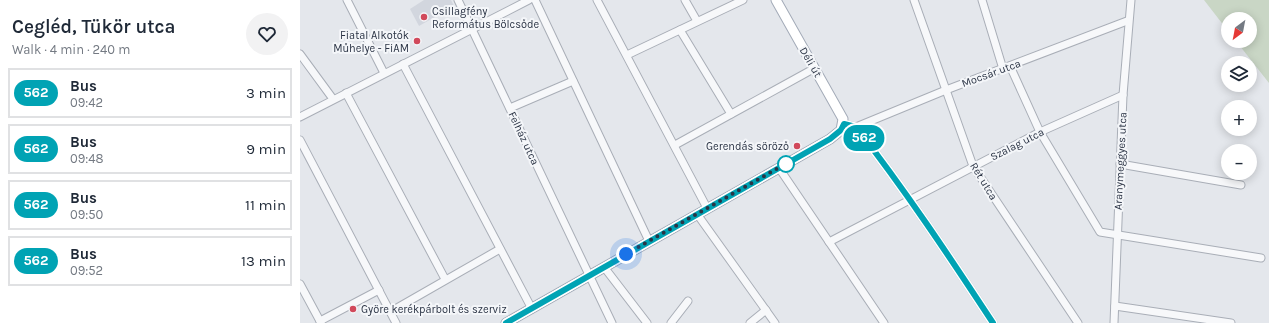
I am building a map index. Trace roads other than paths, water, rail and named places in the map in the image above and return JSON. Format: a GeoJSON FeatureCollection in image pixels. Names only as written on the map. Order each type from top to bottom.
{"type":"FeatureCollection","features":[{"type":"Feature","properties":{"kind":"main road","name":"Déli út"},"geometry":{"type":"LineString","coordinates":[[777,0],[843,119],[844,124]]}},
{"type":"Feature","properties":{"kind":"main road"},"geometry":{"type":"LineString","coordinates":[[506,323],[830,139],[841,130],[844,124]]}},
{"type":"Feature","properties":{"kind":"street"},"geometry":{"type":"LineString","coordinates":[[347,0],[384,73]]}},
{"type":"Feature","properties":{"kind":"street","name":"Felház utca"},"geometry":{"type":"LineString","coordinates":[[458,0],[612,323]]}},
{"type":"Feature","properties":{"kind":"street"},"geometry":{"type":"LineString","coordinates":[[300,116],[529,0]]}},
{"type":"Feature","properties":{"kind":"street"},"geometry":{"type":"LineString","coordinates":[[535,0],[649,241]]}},
{"type":"Feature","properties":{"kind":"street"},"geometry":{"type":"LineString","coordinates":[[597,0],[707,208]]}},
{"type":"Feature","properties":{"kind":"street"},"geometry":{"type":"LineString","coordinates":[[685,0],[697,22]]}},
{"type":"Feature","properties":{"kind":"street"},"geometry":{"type":"LineString","coordinates":[[627,55],[743,0]]}},
{"type":"Feature","properties":{"kind":"street","name":"Rét utca"},"geometry":{"type":"LineString","coordinates":[[914,0],[973,166],[1078,323]]}},
{"type":"Feature","properties":{"kind":"street","name":"Aranymeggyes utca"},"geometry":{"type":"LineString","coordinates":[[1114,323],[1116,235],[1123,95],[1130,0]]}},
{"type":"Feature","properties":{"kind":"street"},"geometry":{"type":"LineString","coordinates":[[985,1],[1003,69]]}},
{"type":"Feature","properties":{"kind":"street","name":"Mocsár utca"},"geometry":{"type":"LineString","coordinates":[[856,127],[946,90],[1128,21]]}},
{"type":"Feature","properties":{"kind":"street"},"geometry":{"type":"LineString","coordinates":[[680,30],[731,114]]}},
{"type":"Feature","properties":{"kind":"street"},"geometry":{"type":"LineString","coordinates":[[300,54],[334,99]]}},
{"type":"Feature","properties":{"kind":"street"},"geometry":{"type":"LineString","coordinates":[[403,64],[532,309]]}},
{"type":"Feature","properties":{"kind":"street"},"geometry":{"type":"LineString","coordinates":[[1010,66],[1040,132],[1100,232],[1260,258]]}},
{"type":"Feature","properties":{"kind":"street"},"geometry":{"type":"LineString","coordinates":[[674,145],[815,68]]}},
{"type":"Feature","properties":{"kind":"street"},"geometry":{"type":"LineString","coordinates":[[510,108],[573,81]]}},
{"type":"Feature","properties":{"kind":"street"},"geometry":{"type":"LineString","coordinates":[[346,93],[445,279]]}},
{"type":"Feature","properties":{"kind":"street","name":"Szalag utca"},"geometry":{"type":"LineString","coordinates":[[829,242],[1040,132],[1123,95]]}},
{"type":"Feature","properties":{"kind":"street"},"geometry":{"type":"LineString","coordinates":[[844,124],[856,127],[911,199],[994,323]]}},
{"type":"Feature","properties":{"kind":"street"},"geometry":{"type":"LineString","coordinates":[[300,140],[396,323]]}},
{"type":"Feature","properties":{"kind":"street"},"geometry":{"type":"LineString","coordinates":[[1120,164],[1241,185]]}},
{"type":"Feature","properties":{"kind":"street"},"geometry":{"type":"LineString","coordinates":[[779,168],[884,323]]}},
{"type":"Feature","properties":{"kind":"street"},"geometry":{"type":"LineString","coordinates":[[697,214],[775,323]]}},
{"type":"Feature","properties":{"kind":"street"},"geometry":{"type":"LineString","coordinates":[[390,312],[500,248]]}},
{"type":"Feature","properties":{"kind":"street"},"geometry":{"type":"LineString","coordinates":[[604,267],[647,323]]}},
{"type":"Feature","properties":{"kind":"street"},"geometry":{"type":"LineString","coordinates":[[300,284],[320,322],[379,290]]}},
{"type":"Feature","properties":{"kind":"street"},"geometry":{"type":"LineString","coordinates":[[671,323],[688,301]]}},
{"type":"Feature","properties":{"kind":"street"},"geometry":{"type":"LineString","coordinates":[[1115,306],[1231,323]]}},
{"type":"Feature","properties":{"kind":"street"},"geometry":{"type":"LineString","coordinates":[[750,323],[766,310]]}},
{"type":"Feature","properties":{"kind":"place","name":"Csillagfény Református Bölcsőde"},"geometry":{"type":"Point","coordinates":[424,17]}},
{"type":"Feature","properties":{"kind":"place","name":"Fiatal Alkotók Műhelye - FiAM"},"geometry":{"type":"Point","coordinates":[417,41]}},
{"type":"Feature","properties":{"kind":"place","name":"Gerendás söröző"},"geometry":{"type":"Point","coordinates":[797,146]}},
{"type":"Feature","properties":{"kind":"place","name":"Györe kerékpárbolt és szerviz"},"geometry":{"type":"Point","coordinates":[353,309]}}]}
